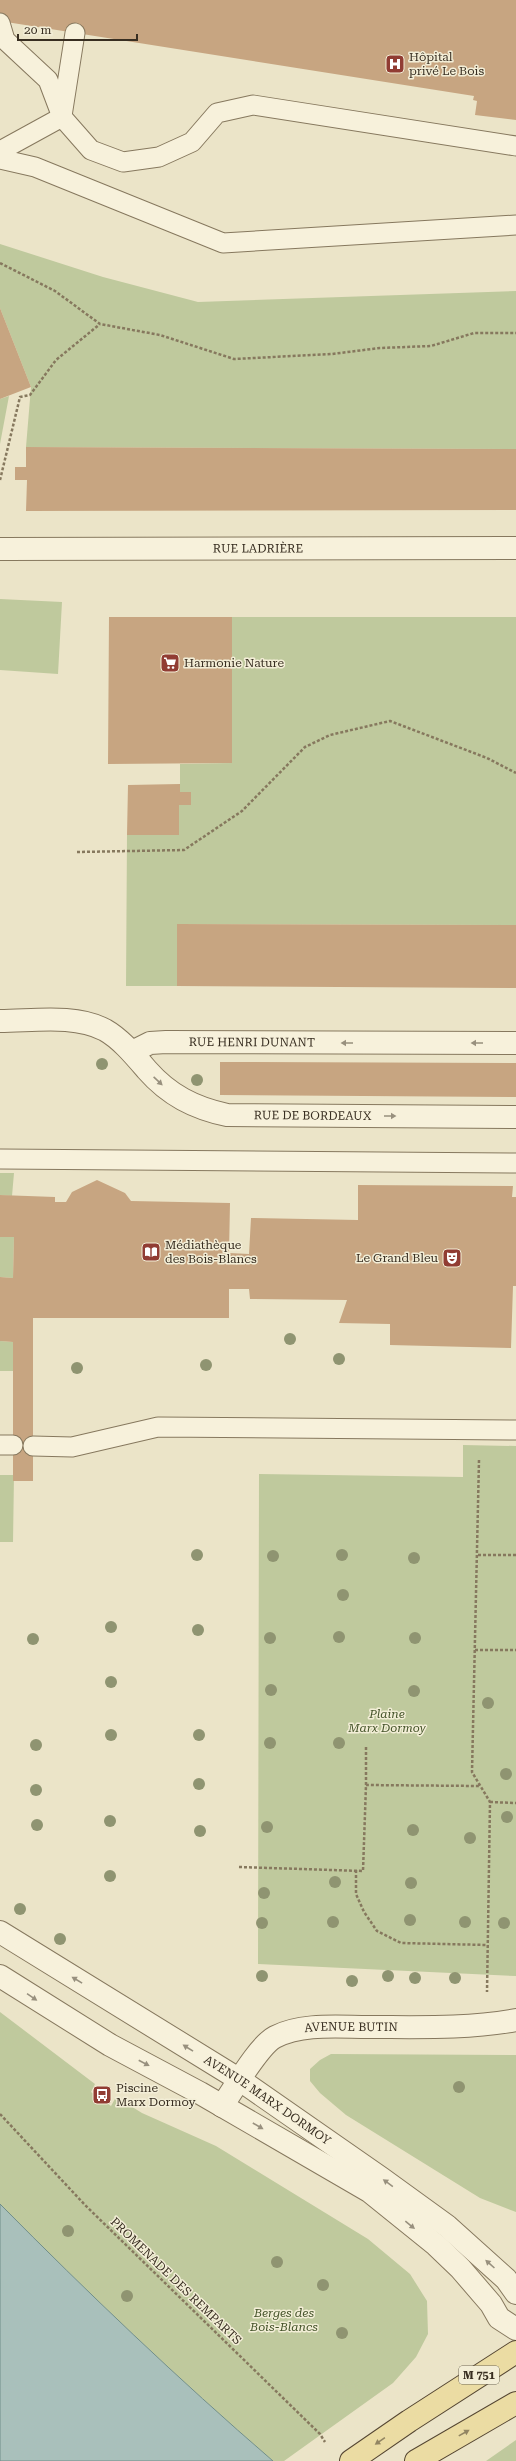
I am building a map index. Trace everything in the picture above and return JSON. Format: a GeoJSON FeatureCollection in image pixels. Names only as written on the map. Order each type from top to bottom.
{"type":"FeatureCollection","features":[{"type":"Feature","properties":{"kind":"main road","name":"M 751"},"geometry":{"type":"LineString","coordinates":[[351,2461],[409,2421],[516,2352]]}},
{"type":"Feature","properties":{"kind":"main road"},"geometry":{"type":"LineString","coordinates":[[423,2457],[516,2403]]}},
{"type":"Feature","properties":{"kind":"street","name":"RUE LADRIÈRE"},"geometry":{"type":"LineString","coordinates":[[0,549],[516,548]]}},
{"type":"Feature","properties":{"kind":"street"},"geometry":{"type":"LineString","coordinates":[[0,1021],[78,1022],[106,1030],[132,1052]]}},
{"type":"Feature","properties":{"kind":"street","name":"RUE HENRI DUNANT"},"geometry":{"type":"LineString","coordinates":[[132,1052],[150,1044],[166,1042],[516,1043]]}},
{"type":"Feature","properties":{"kind":"street","name":"RUE DE BORDEAUX"},"geometry":{"type":"LineString","coordinates":[[132,1052],[171,1093],[188,1104],[227,1115],[516,1117]]}},
{"type":"Feature","properties":{"kind":"street","name":"AVENUE MARX DORMOY"},"geometry":{"type":"LineString","coordinates":[[0,1932],[240,2080],[448,2226],[506,2278],[516,2293]]}},
{"type":"Feature","properties":{"kind":"street","name":"AVENUE MARX DORMOY"},"geometry":{"type":"LineString","coordinates":[[0,1976],[110,2045],[222,2106],[369,2191],[436,2245],[460,2268],[491,2304],[499,2318],[516,2329]]}},
{"type":"Feature","properties":{"kind":"street","name":"AVENUE BUTIN"},"geometry":{"type":"LineString","coordinates":[[222,2106],[260,2051],[275,2037],[300,2030],[330,2026],[487,2024],[516,2020]]}},
{"type":"Feature","properties":{"kind":"lane"},"geometry":{"type":"LineString","coordinates":[[0,23],[5,40],[48,80],[62,118],[91,150],[123,162],[160,157],[192,142],[217,113],[253,104],[516,146]]}},
{"type":"Feature","properties":{"kind":"lane"},"geometry":{"type":"LineString","coordinates":[[62,118],[75,33]]}},
{"type":"Feature","properties":{"kind":"lane"},"geometry":{"type":"LineString","coordinates":[[0,151],[62,118]]}},
{"type":"Feature","properties":{"kind":"lane"},"geometry":{"type":"LineString","coordinates":[[0,158],[35,168],[223,243],[516,225]]}},
{"type":"Feature","properties":{"kind":"lane"},"geometry":{"type":"LineString","coordinates":[[0,1159],[516,1163]]}},
{"type":"Feature","properties":{"kind":"lane"},"geometry":{"type":"LineString","coordinates":[[33,1446],[72,1447],[158,1428],[516,1430]]}},
{"type":"Feature","properties":{"kind":"path"},"geometry":{"type":"LineString","coordinates":[[0,263],[55,291],[100,324],[160,335],[234,359],[332,354],[380,348],[431,346],[474,333],[516,333]]}},
{"type":"Feature","properties":{"kind":"path"},"geometry":{"type":"LineString","coordinates":[[0,480],[20,397],[30,395],[56,360],[100,324]]}},
{"type":"Feature","properties":{"kind":"path"},"geometry":{"type":"LineString","coordinates":[[78,852],[184,850],[242,811],[305,747],[330,735],[390,721],[487,758],[516,773]]}},
{"type":"Feature","properties":{"kind":"path"},"geometry":{"type":"LineString","coordinates":[[479,1430],[478,1555],[472,1772],[490,1802],[487,2024]]}},
{"type":"Feature","properties":{"kind":"path"},"geometry":{"type":"LineString","coordinates":[[478,1555],[516,1556]]}},
{"type":"Feature","properties":{"kind":"path"},"geometry":{"type":"LineString","coordinates":[[475,1650],[516,1650]]}},
{"type":"Feature","properties":{"kind":"path"},"geometry":{"type":"LineString","coordinates":[[239,1867],[364,1871],[366,1747]]}},
{"type":"Feature","properties":{"kind":"path"},"geometry":{"type":"LineString","coordinates":[[366,1784],[480,1786]]}},
{"type":"Feature","properties":{"kind":"path"},"geometry":{"type":"LineString","coordinates":[[490,1802],[516,1803]]}},
{"type":"Feature","properties":{"kind":"path"},"geometry":{"type":"LineString","coordinates":[[356,1870],[356,1894],[364,1912],[378,1931],[401,1943],[487,1945]]}},
{"type":"Feature","properties":{"kind":"path","name":"PROMENADE DES REMPARTS"},"geometry":{"type":"LineString","coordinates":[[0,2114],[85,2205],[320,2434],[327,2445]]}},
{"type":"Feature","properties":{"kind":"green space"},"geometry":{"type":"Polygon","coordinates":[[[0,244],[103,277],[198,302],[516,291],[516,449],[26,447],[31,387],[0,308],[0,244]]]}},
{"type":"Feature","properties":{"kind":"green space"},"geometry":{"type":"Polygon","coordinates":[[[9,396],[0,444],[0,399],[9,396]]]}},
{"type":"Feature","properties":{"kind":"green space"},"geometry":{"type":"Polygon","coordinates":[[[0,599],[62,602],[58,674],[0,670],[0,599]]]}},
{"type":"Feature","properties":{"kind":"green space"},"geometry":{"type":"Polygon","coordinates":[[[232,617],[516,617],[516,925],[177,924],[177,986],[126,986],[127,835],[179,835],[179,805],[191,805],[191,792],[180,792],[180,764],[232,763],[232,617]]]}},
{"type":"Feature","properties":{"kind":"green space"},"geometry":{"type":"Polygon","coordinates":[[[0,1173],[14,1173],[12,1196],[0,1195],[0,1173]]]}},
{"type":"Feature","properties":{"kind":"green space"},"geometry":{"type":"Polygon","coordinates":[[[0,1237],[14,1237],[13,1278],[0,1277],[0,1237]]]}},
{"type":"Feature","properties":{"kind":"green space"},"geometry":{"type":"Polygon","coordinates":[[[0,1341],[13,1342],[13,1371],[0,1371],[0,1341]]]}},
{"type":"Feature","properties":{"kind":"green space","name":"Plaine Marx Dormoy"},"geometry":{"type":"Polygon","coordinates":[[[463,1445],[516,1446],[516,1976],[258,1964],[259,1474],[463,1477],[463,1445]]]}},
{"type":"Feature","properties":{"kind":"green space"},"geometry":{"type":"Polygon","coordinates":[[[0,1475],[14,1475],[13,1542],[0,1542],[0,1475]]]}},
{"type":"Feature","properties":{"kind":"green space","name":"Berges des Bois-Blancs"},"geometry":{"type":"Polygon","coordinates":[[[0,2012],[95,2084],[91,2092],[111,2106],[116,2097],[142,2113],[216,2146],[368,2239],[410,2274],[427,2301],[428,2334],[416,2357],[393,2383],[284,2461],[273,2461],[134,2335],[0,2204],[0,2012]]]}},
{"type":"Feature","properties":{"kind":"green space"},"geometry":{"type":"Polygon","coordinates":[[[331,2054],[516,2055],[516,2212],[480,2198],[346,2115],[320,2093],[310,2081],[310,2069],[320,2060],[331,2054]]]}},
{"type":"Feature","properties":{"kind":"green space"},"geometry":{"type":"Polygon","coordinates":[[[516,2440],[516,2461],[486,2461],[516,2440]]]}},
{"type":"Feature","properties":{"kind":"water"},"geometry":{"type":"Polygon","coordinates":[[[0,2204],[134,2335],[273,2461],[0,2461],[0,2204]]]}},
{"type":"Feature","properties":{"kind":"building","name":"Hôpital privé Le Bois"},"geometry":{"type":"Polygon","coordinates":[[[0,0],[516,0],[516,120],[475,115],[477,101],[473,100],[474,96],[0,21],[0,0]]]}},
{"type":"Feature","properties":{"kind":"building"},"geometry":{"type":"Polygon","coordinates":[[[0,308],[31,387],[0,399],[0,308]]]}},
{"type":"Feature","properties":{"kind":"building"},"geometry":{"type":"Polygon","coordinates":[[[26,447],[516,449],[516,510],[26,511],[27,480],[15,480],[15,467],[26,467],[26,447]]]}},
{"type":"Feature","properties":{"kind":"building","name":"Harmonie Nature"},"geometry":{"type":"Polygon","coordinates":[[[109,617],[232,617],[232,763],[108,764],[109,617]]]}},
{"type":"Feature","properties":{"kind":"building"},"geometry":{"type":"Polygon","coordinates":[[[180,784],[180,792],[191,792],[191,805],[179,805],[179,835],[127,835],[128,785],[180,784]]]}},
{"type":"Feature","properties":{"kind":"building"},"geometry":{"type":"Polygon","coordinates":[[[177,924],[516,925],[516,988],[177,986],[177,924]]]}},
{"type":"Feature","properties":{"kind":"building"},"geometry":{"type":"Polygon","coordinates":[[[220,1062],[516,1063],[516,1097],[220,1095],[220,1062]]]}},
{"type":"Feature","properties":{"kind":"building"},"geometry":{"type":"Polygon","coordinates":[[[97,1180],[125,1193],[131,1201],[230,1203],[229,1253],[249,1254],[251,1218],[358,1220],[358,1185],[513,1186],[512,1197],[516,1197],[516,1286],[513,1286],[511,1348],[390,1345],[390,1324],[339,1323],[347,1300],[250,1299],[249,1289],[229,1289],[229,1318],[33,1318],[33,1481],[13,1481],[13,1342],[0,1341],[0,1277],[13,1278],[14,1237],[0,1237],[0,1195],[55,1197],[55,1202],[66,1202],[72,1192],[97,1180]]]}},
{"type":"Feature","properties":{"kind":"place","name":"Hôpital privé Le Bois"},"geometry":{"type":"Point","coordinates":[395,64]}},
{"type":"Feature","properties":{"kind":"place","name":"Harmonie Nature"},"geometry":{"type":"Point","coordinates":[170,663]}},
{"type":"Feature","properties":{"kind":"place","name":"Médiathèque des Bois-Blancs"},"geometry":{"type":"Point","coordinates":[151,1252]}},
{"type":"Feature","properties":{"kind":"place","name":"Le Grand Bleu"},"geometry":{"type":"Point","coordinates":[452,1258]}},
{"type":"Feature","properties":{"kind":"place","name":"Piscine Marx Dormoy"},"geometry":{"type":"Point","coordinates":[102,2095]}}]}
